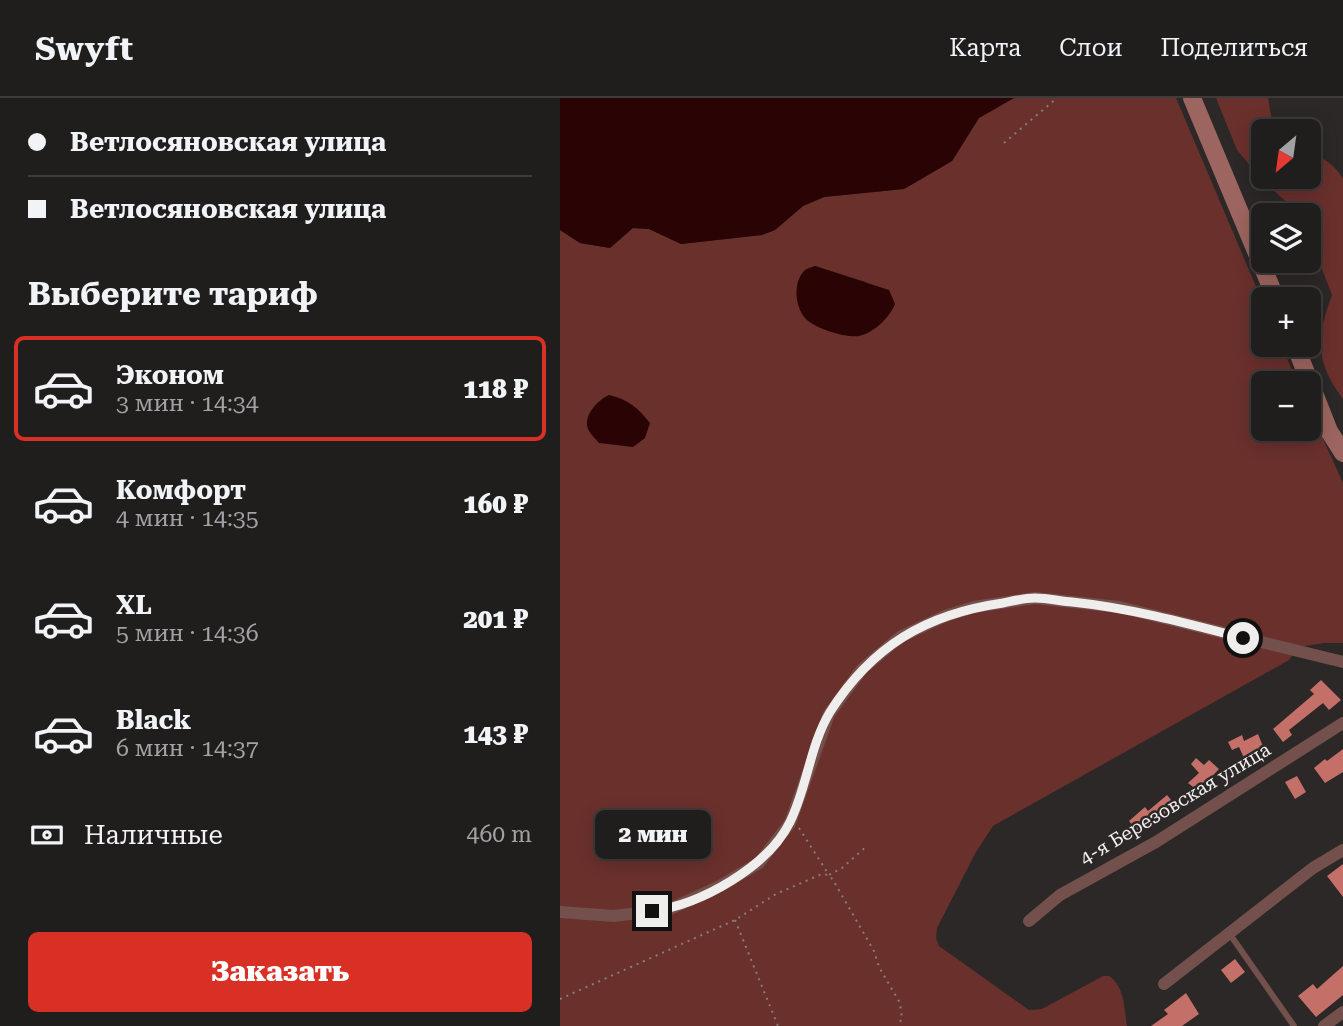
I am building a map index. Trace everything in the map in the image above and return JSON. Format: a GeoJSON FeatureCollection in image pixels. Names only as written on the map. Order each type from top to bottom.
{"type":"FeatureCollection","features":[{"type":"Feature","properties":{"kind":"main road"},"geometry":{"type":"LineString","coordinates":[[1192,98],[1271,287]]}},
{"type":"Feature","properties":{"kind":"main road"},"geometry":{"type":"LineString","coordinates":[[1299,357],[1329,431],[1343,453]]}},
{"type":"Feature","properties":{"kind":"street"},"geometry":{"type":"LineString","coordinates":[[560,912],[614,916],[670,909],[720,886],[759,863],[792,819],[829,714],[862,669],[900,637],[945,616],[974,607],[1035,598],[1119,607],[1343,662]]}},
{"type":"Feature","properties":{"kind":"street","name":"4-я Березовская улица"},"geometry":{"type":"LineString","coordinates":[[1029,921],[1060,895],[1156,842],[1343,723]]}},
{"type":"Feature","properties":{"kind":"street"},"geometry":{"type":"LineString","coordinates":[[1164,984],[1313,868],[1343,850]]}},
{"type":"Feature","properties":{"kind":"street"},"geometry":{"type":"LineString","coordinates":[[1324,1026],[1343,1012]]}},
{"type":"Feature","properties":{"kind":"lane"},"geometry":{"type":"LineString","coordinates":[[1229,933],[1294,1026]]}},
{"type":"Feature","properties":{"kind":"path"},"geometry":{"type":"LineString","coordinates":[[1004,143],[1056,98]]}},
{"type":"Feature","properties":{"kind":"path"},"geometry":{"type":"LineString","coordinates":[[792,819],[811,844],[874,951],[878,967],[900,1003],[902,1018],[898,1026]]}},
{"type":"Feature","properties":{"kind":"path"},"geometry":{"type":"LineString","coordinates":[[560,999],[735,920],[776,894],[812,877],[828,875],[867,846]]}},
{"type":"Feature","properties":{"kind":"path"},"geometry":{"type":"LineString","coordinates":[[735,920],[778,1026]]}},
{"type":"Feature","properties":{"kind":"shaded area"},"geometry":{"type":"Polygon","coordinates":[[[560,98],[1014,98],[979,118],[952,161],[904,189],[824,197],[803,206],[775,230],[762,235],[681,244],[649,229],[633,228],[610,248],[580,243],[560,230],[560,98]]]}},
{"type":"Feature","properties":{"kind":"shaded area"},"geometry":{"type":"Polygon","coordinates":[[[1014,98],[1176,98],[1256,287],[1251,287],[1251,357],[1286,357],[1293,371],[1251,371],[1251,441],[1321,441],[1321,434],[1343,483],[1343,643],[1298,647],[1289,660],[993,826],[976,852],[937,928],[939,946],[1029,1010],[1042,1009],[1103,976],[1109,976],[1121,992],[1127,1026],[560,1026],[560,230],[580,243],[610,248],[632,228],[649,229],[681,244],[762,235],[775,230],[803,206],[824,197],[904,189],[952,161],[979,118],[1014,98]],[[815,266],[800,279],[797,299],[866,282],[815,266]]]}},
{"type":"Feature","properties":{"kind":"shaded area"},"geometry":{"type":"Polygon","coordinates":[[[1216,98],[1268,98],[1272,119],[1251,119],[1251,167],[1237,150],[1216,98]]]}},
{"type":"Feature","properties":{"kind":"shaded area"},"geometry":{"type":"Polygon","coordinates":[[[1321,158],[1337,170],[1343,179],[1343,399],[1327,373],[1321,349],[1323,324],[1332,295],[1321,266],[1321,203],[1288,203],[1272,189],[1321,189],[1321,158]]]}},
{"type":"Feature","properties":{"kind":"shaded area"},"geometry":{"type":"Polygon","coordinates":[[[815,266],[889,290],[895,304],[893,309],[876,328],[859,336],[824,330],[807,320],[798,303],[798,281],[805,270],[815,266]]]}},
{"type":"Feature","properties":{"kind":"shaded area"},"geometry":{"type":"Polygon","coordinates":[[[609,395],[632,405],[650,423],[645,438],[633,447],[599,443],[588,429],[588,418],[592,409],[609,395]]]}},
{"type":"Feature","properties":{"kind":"building"},"geometry":{"type":"Polygon","coordinates":[[[1321,680],[1341,700],[1329,710],[1323,703],[1289,730],[1292,735],[1283,742],[1273,729],[1314,694],[1310,690],[1321,680]]]}},
{"type":"Feature","properties":{"kind":"building"},"geometry":{"type":"Polygon","coordinates":[[[1258,734],[1264,749],[1244,758],[1239,747],[1232,750],[1228,742],[1242,735],[1244,741],[1258,734]]]}},
{"type":"Feature","properties":{"kind":"building"},"geometry":{"type":"Polygon","coordinates":[[[1343,749],[1343,772],[1325,783],[1314,768],[1343,749]]]}},
{"type":"Feature","properties":{"kind":"building"},"geometry":{"type":"Polygon","coordinates":[[[1196,758],[1204,765],[1209,760],[1219,769],[1198,791],[1188,783],[1199,773],[1191,764],[1196,758]]]}},
{"type":"Feature","properties":{"kind":"building"},"geometry":{"type":"Polygon","coordinates":[[[1297,776],[1306,792],[1295,799],[1285,782],[1297,776]]]}},
{"type":"Feature","properties":{"kind":"building"},"geometry":{"type":"Polygon","coordinates":[[[1167,795],[1176,806],[1166,816],[1162,812],[1139,833],[1129,821],[1145,807],[1148,811],[1167,795]]]}},
{"type":"Feature","properties":{"kind":"building"},"geometry":{"type":"Polygon","coordinates":[[[1343,864],[1343,897],[1327,876],[1343,864]]]}},
{"type":"Feature","properties":{"kind":"building"},"geometry":{"type":"Polygon","coordinates":[[[1235,959],[1245,972],[1231,983],[1221,970],[1235,959]]]}},
{"type":"Feature","properties":{"kind":"building"},"geometry":{"type":"Polygon","coordinates":[[[1343,966],[1343,995],[1316,1017],[1298,996],[1313,984],[1317,989],[1343,966]]]}},
{"type":"Feature","properties":{"kind":"building"},"geometry":{"type":"Polygon","coordinates":[[[1186,993],[1199,1014],[1182,1026],[1151,1026],[1168,1014],[1164,1010],[1186,993]]]}},
{"type":"Feature","properties":{"kind":"route"},"geometry":{"type":"LineString","coordinates":[[652,911],[670,909],[720,886],[759,863],[790,823],[829,714],[862,669],[900,637],[945,616],[974,607],[1035,598],[1119,607],[1243,638]]}}]}
